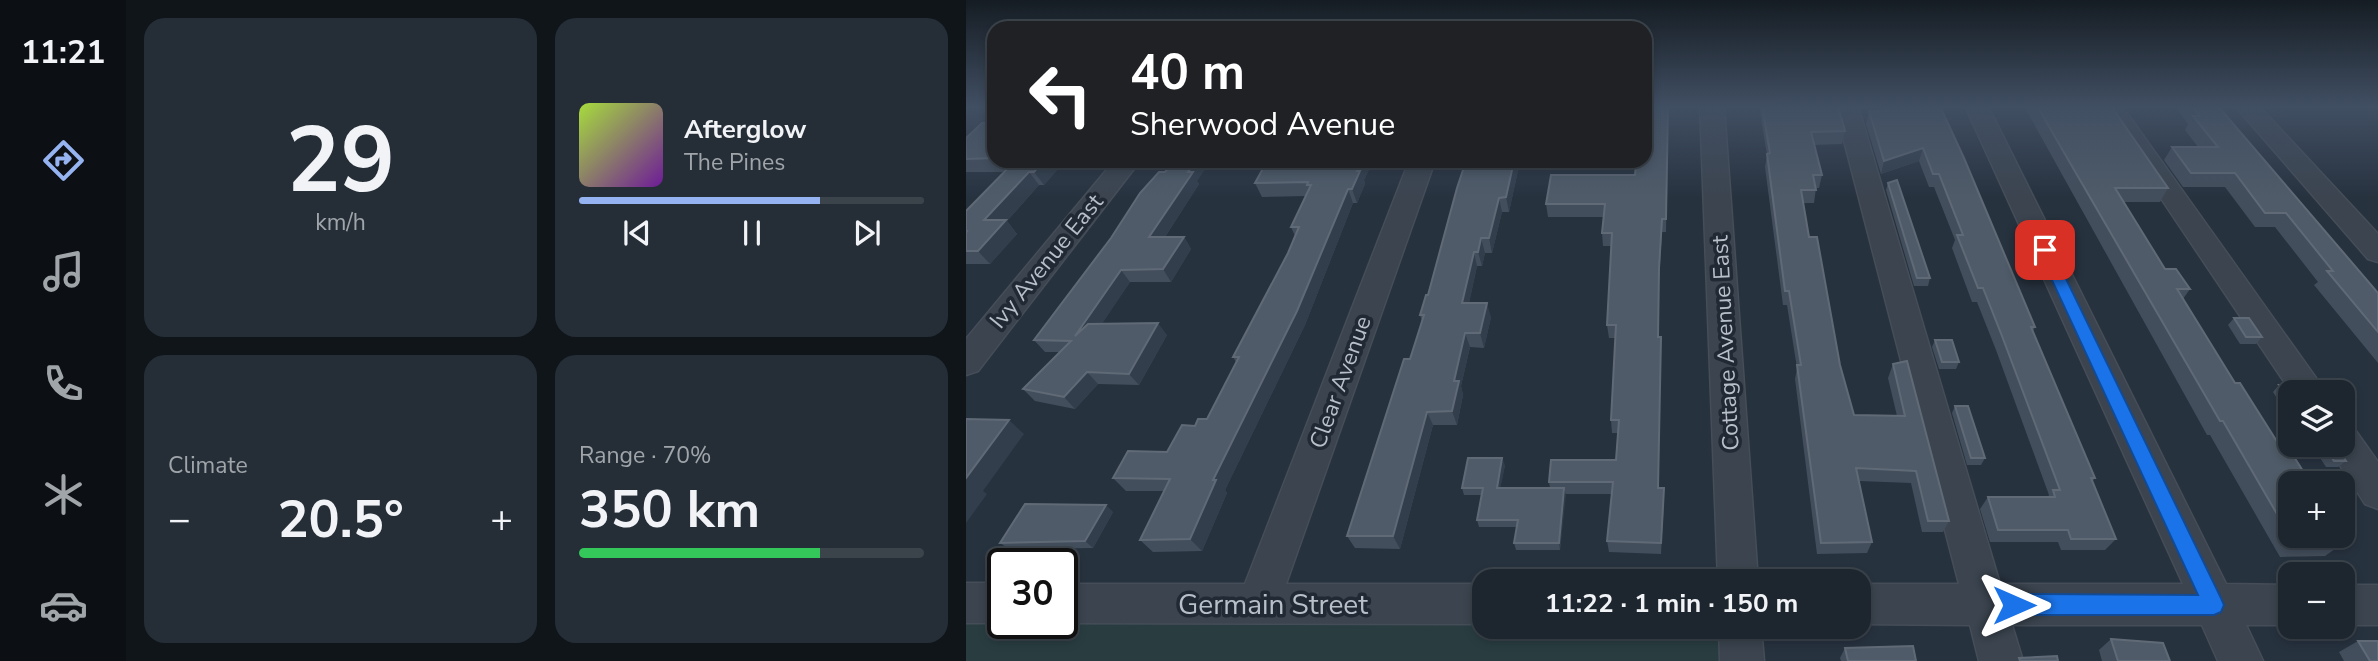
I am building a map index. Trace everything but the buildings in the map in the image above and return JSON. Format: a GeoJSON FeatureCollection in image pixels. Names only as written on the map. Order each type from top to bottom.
{"type":"FeatureCollection","features":[{"type":"Feature","properties":{"kind":"street","name":"Cottage Avenue East"},"geometry":{"type":"LineString","coordinates":[[1714,137],[1737,569]]}},
{"type":"Feature","properties":{"kind":"street"},"geometry":{"type":"LineString","coordinates":[[1855,137],[2001,661]]}},
{"type":"Feature","properties":{"kind":"street"},"geometry":{"type":"LineString","coordinates":[[1991,137],[2241,661]]}},
{"type":"Feature","properties":{"kind":"street"},"geometry":{"type":"LineString","coordinates":[[2131,137],[2301,380]]}},
{"type":"Feature","properties":{"kind":"street"},"geometry":{"type":"LineString","coordinates":[[2274,137],[2378,252]]}},
{"type":"Feature","properties":{"kind":"street","name":"Ivy Avenue East"},"geometry":{"type":"LineString","coordinates":[[966,362],[1121,168]]}},
{"type":"Feature","properties":{"kind":"street","name":"Clear Avenue"},"geometry":{"type":"LineString","coordinates":[[1258,604],[1419,168]]}},
{"type":"Feature","properties":{"kind":"street"},"geometry":{"type":"LineString","coordinates":[[2354,457],[2378,492]]}},
{"type":"Feature","properties":{"kind":"street"},"geometry":{"type":"LineString","coordinates":[[966,603],[987,603]]}},
{"type":"Feature","properties":{"kind":"street","name":"Germain Street"},"geometry":{"type":"LineString","coordinates":[[1078,604],[1472,604]]}},
{"type":"Feature","properties":{"kind":"street"},"geometry":{"type":"LineString","coordinates":[[1871,604],[2278,605]]}},
{"type":"Feature","properties":{"kind":"street"},"geometry":{"type":"LineString","coordinates":[[2355,605],[2378,605]]}},
{"type":"Feature","properties":{"kind":"street"},"geometry":{"type":"LineString","coordinates":[[1741,639],[1742,661]]}},
{"type":"Feature","properties":{"kind":"green space"},"geometry":{"type":"Polygon","coordinates":[[[966,603],[987,614],[987,639],[1078,639],[1078,622],[1472,605],[1472,639],[1741,639],[1742,661],[966,661],[966,603]]]}},
{"type":"Feature","properties":{"kind":"route"},"geometry":{"type":"LineString","coordinates":[[2014,605],[2214,605],[2045,250]]}}]}
